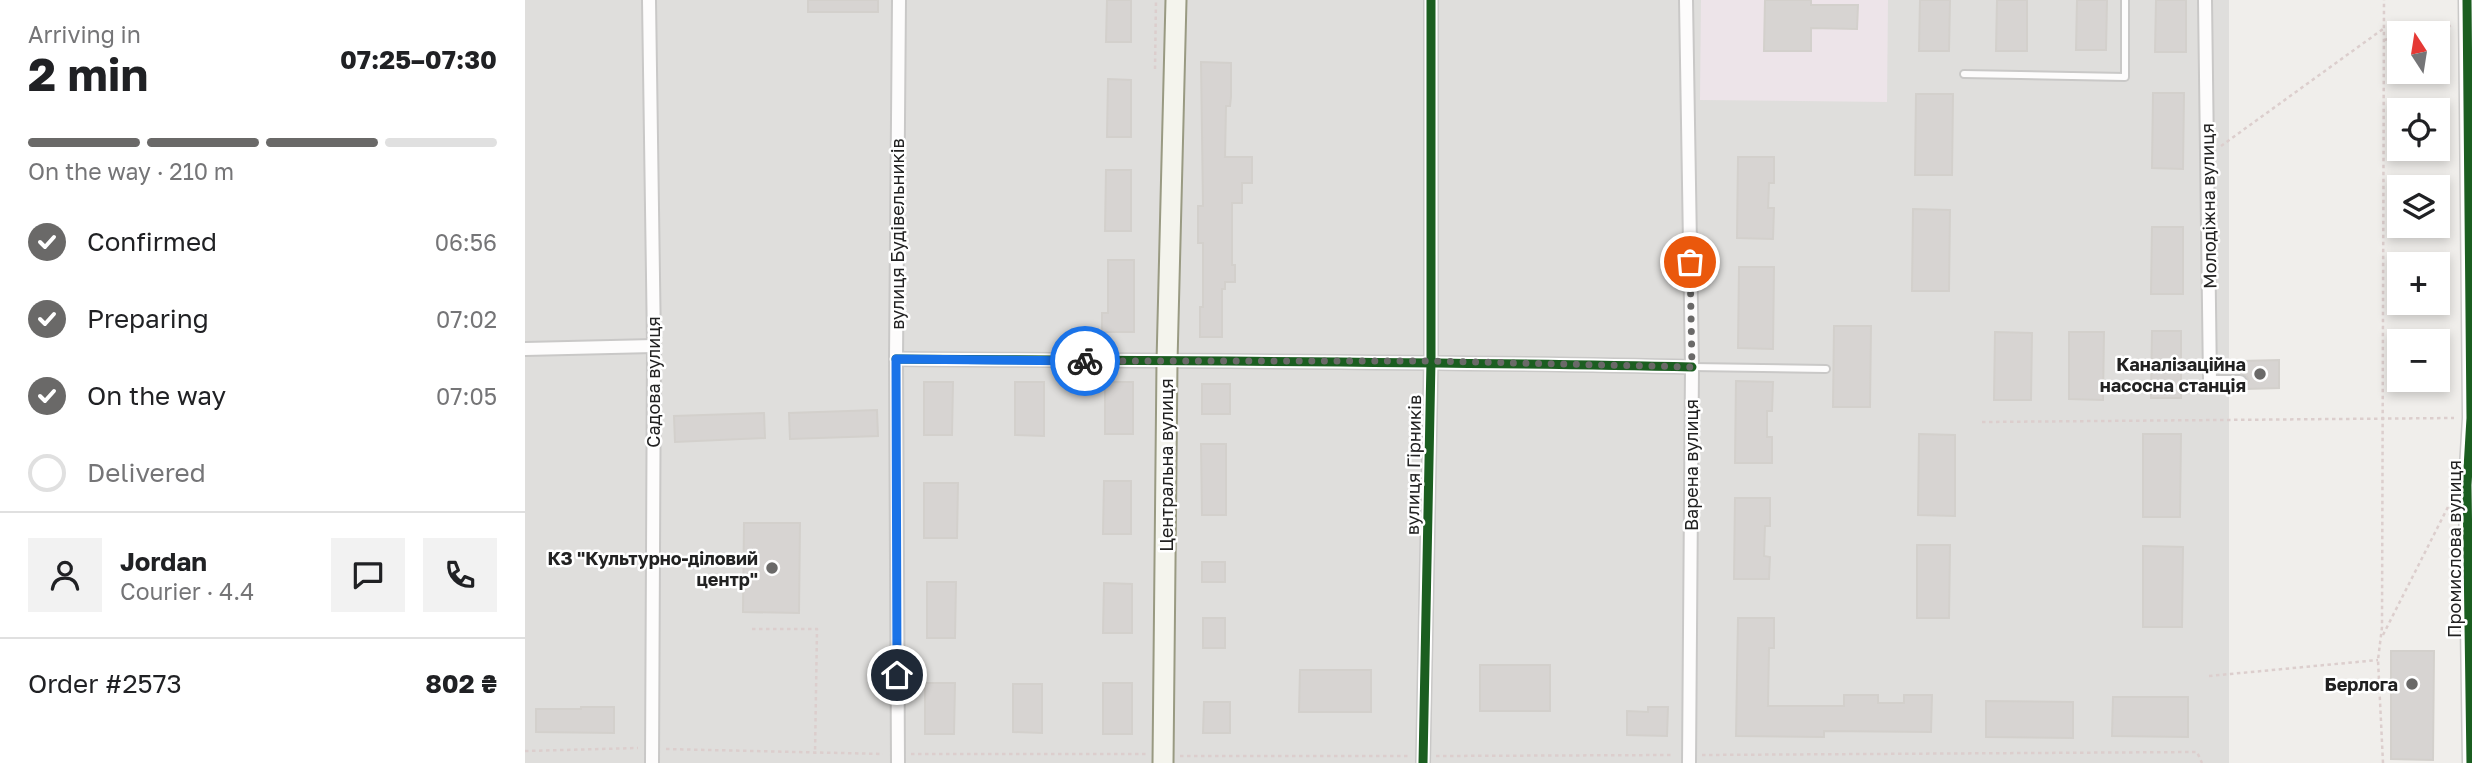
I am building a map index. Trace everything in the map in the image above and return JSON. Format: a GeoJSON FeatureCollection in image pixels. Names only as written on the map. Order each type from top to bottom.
{"type":"FeatureCollection","features":[{"type":"Feature","properties":{"kind":"main road","name":"Центральна вулиця"},"geometry":{"type":"LineString","coordinates":[[1163,759],[1167,362],[1176,0]]}},
{"type":"Feature","properties":{"kind":"street","name":"Садова вулиця"},"geometry":{"type":"LineString","coordinates":[[649,0],[654,346],[652,763]]}},
{"type":"Feature","properties":{"kind":"street","name":"вулиця Будівельників"},"geometry":{"type":"LineString","coordinates":[[898,759],[896,359],[899,0]]}},
{"type":"Feature","properties":{"kind":"street","name":"вулиця Гірників"},"geometry":{"type":"LineString","coordinates":[[1423,760],[1431,361],[1431,0]]}},
{"type":"Feature","properties":{"kind":"street","name":"Варена вулиця"},"geometry":{"type":"LineString","coordinates":[[1686,0],[1692,367],[1688,759]]}},
{"type":"Feature","properties":{"kind":"street","name":"Молодіжна вулиця"},"geometry":{"type":"LineString","coordinates":[[2206,0],[2210,382],[2240,382]]}},
{"type":"Feature","properties":{"kind":"street","name":"Промислова вулиця"},"geometry":{"type":"LineString","coordinates":[[2467,0],[2471,428],[2467,485],[2471,763]]}},
{"type":"Feature","properties":{"kind":"street"},"geometry":{"type":"LineString","coordinates":[[525,349],[654,346]]}},
{"type":"Feature","properties":{"kind":"street"},"geometry":{"type":"LineString","coordinates":[[896,359],[1431,361],[1692,367]]}},
{"type":"Feature","properties":{"kind":"lane"},"geometry":{"type":"LineString","coordinates":[[1963,74],[2125,77],[2125,0]]}},
{"type":"Feature","properties":{"kind":"lane"},"geometry":{"type":"LineString","coordinates":[[1692,367],[1826,369]]}},
{"type":"Feature","properties":{"kind":"path"},"geometry":{"type":"LineString","coordinates":[[2383,763],[2378,660],[2382,637],[2384,0]]}},
{"type":"Feature","properties":{"kind":"path"},"geometry":{"type":"LineString","coordinates":[[2450,27],[2460,25]]}},
{"type":"Feature","properties":{"kind":"path"},"geometry":{"type":"LineString","coordinates":[[2207,156],[2384,29]]}},
{"type":"Feature","properties":{"kind":"path"},"geometry":{"type":"LineString","coordinates":[[1982,422],[2383,419],[2471,428]]}},
{"type":"Feature","properties":{"kind":"path"},"geometry":{"type":"LineString","coordinates":[[2382,637],[2454,495]]}},
{"type":"Feature","properties":{"kind":"path"},"geometry":{"type":"LineString","coordinates":[[752,629],[817,629],[815,754]]}},
{"type":"Feature","properties":{"kind":"path"},"geometry":{"type":"LineString","coordinates":[[2209,676],[2378,660]]}},
{"type":"Feature","properties":{"kind":"path"},"geometry":{"type":"LineString","coordinates":[[525,751],[651,748],[898,759],[1423,760],[2197,752],[2202,763]]}},
{"type":"Feature","properties":{"kind":"shaded area"},"geometry":{"type":"Polygon","coordinates":[[[525,0],[2229,0],[2229,763],[525,763],[525,0]]]}},
{"type":"Feature","properties":{"kind":"shaded area"},"geometry":{"type":"Polygon","coordinates":[[[1701,0],[1888,0],[1887,102],[1700,100],[1701,0]]]}},
{"type":"Feature","properties":{"kind":"building"},"geometry":{"type":"Polygon","coordinates":[[[808,0],[878,0],[878,12],[808,12],[808,0]]]}},
{"type":"Feature","properties":{"kind":"building"},"geometry":{"type":"Polygon","coordinates":[[[1107,0],[1131,0],[1131,42],[1106,42],[1107,0]]]}},
{"type":"Feature","properties":{"kind":"building"},"geometry":{"type":"Polygon","coordinates":[[[1765,0],[1811,0],[1811,5],[1858,5],[1857,29],[1811,28],[1811,51],[1764,51],[1765,0]]]}},
{"type":"Feature","properties":{"kind":"building"},"geometry":{"type":"Polygon","coordinates":[[[1920,0],[1950,0],[1949,51],[1919,51],[1920,0]]]}},
{"type":"Feature","properties":{"kind":"building"},"geometry":{"type":"Polygon","coordinates":[[[1997,0],[2027,0],[2027,51],[1996,51],[1997,0]]]}},
{"type":"Feature","properties":{"kind":"building"},"geometry":{"type":"Polygon","coordinates":[[[2077,0],[2107,0],[2106,50],[2076,50],[2077,0]]]}},
{"type":"Feature","properties":{"kind":"building"},"geometry":{"type":"Polygon","coordinates":[[[2156,0],[2186,0],[2186,52],[2155,52],[2156,0]]]}},
{"type":"Feature","properties":{"kind":"building"},"geometry":{"type":"Polygon","coordinates":[[[1201,62],[1231,63],[1230,106],[1226,106],[1225,157],[1252,157],[1252,183],[1242,183],[1242,203],[1232,203],[1232,265],[1235,265],[1235,282],[1225,282],[1225,289],[1222,289],[1222,337],[1200,337],[1200,307],[1203,307],[1203,243],[1198,243],[1198,206],[1203,206],[1201,62]]]}},
{"type":"Feature","properties":{"kind":"building"},"geometry":{"type":"Polygon","coordinates":[[[1108,79],[1131,80],[1131,137],[1107,137],[1108,79]]]}},
{"type":"Feature","properties":{"kind":"building"},"geometry":{"type":"Polygon","coordinates":[[[2153,93],[2184,93],[2183,169],[2152,168],[2153,93]]]}},
{"type":"Feature","properties":{"kind":"building"},"geometry":{"type":"Polygon","coordinates":[[[1916,94],[1953,94],[1952,175],[1915,175],[1916,94]]]}},
{"type":"Feature","properties":{"kind":"building"},"geometry":{"type":"Polygon","coordinates":[[[1738,157],[1774,157],[1774,183],[1769,183],[1768,208],[1774,208],[1773,239],[1737,238],[1738,157]]]}},
{"type":"Feature","properties":{"kind":"building"},"geometry":{"type":"Polygon","coordinates":[[[1106,170],[1131,170],[1131,231],[1105,231],[1106,170]]]}},
{"type":"Feature","properties":{"kind":"building"},"geometry":{"type":"Polygon","coordinates":[[[1913,209],[1950,210],[1949,291],[1912,291],[1913,209]]]}},
{"type":"Feature","properties":{"kind":"building"},"geometry":{"type":"Polygon","coordinates":[[[2152,227],[2183,227],[2183,294],[2151,294],[2152,227]]]}},
{"type":"Feature","properties":{"kind":"building"},"geometry":{"type":"Polygon","coordinates":[[[1108,260],[1134,260],[1134,332],[1102,332],[1102,313],[1108,313],[1108,260]]]}},
{"type":"Feature","properties":{"kind":"building"},"geometry":{"type":"Polygon","coordinates":[[[1739,267],[1774,267],[1773,349],[1738,348],[1739,267]]]}},
{"type":"Feature","properties":{"kind":"building"},"geometry":{"type":"Polygon","coordinates":[[[1834,326],[1871,326],[1870,407],[1833,407],[1834,326]]]}},
{"type":"Feature","properties":{"kind":"building"},"geometry":{"type":"Polygon","coordinates":[[[2152,331],[2181,331],[2181,398],[2151,398],[2152,331]]]}},
{"type":"Feature","properties":{"kind":"building"},"geometry":{"type":"Polygon","coordinates":[[[1995,332],[2032,333],[2031,400],[1994,400],[1995,332]]]}},
{"type":"Feature","properties":{"kind":"building"},"geometry":{"type":"Polygon","coordinates":[[[2069,332],[2104,332],[2103,400],[2069,399],[2069,332]]]}},
{"type":"Feature","properties":{"kind":"building","name":"Каналізаційна насосна станція"},"geometry":{"type":"Polygon","coordinates":[[[2279,360],[2279,388],[2245,389],[2249,381],[2241,373],[2241,361],[2279,360]]]}},
{"type":"Feature","properties":{"kind":"building"},"geometry":{"type":"Polygon","coordinates":[[[1736,381],[1773,382],[1772,411],[1767,411],[1767,437],[1772,437],[1772,463],[1735,463],[1736,381]]]}},
{"type":"Feature","properties":{"kind":"building"},"geometry":{"type":"Polygon","coordinates":[[[924,382],[953,382],[952,435],[924,435],[924,382]]]}},
{"type":"Feature","properties":{"kind":"building"},"geometry":{"type":"Polygon","coordinates":[[[1015,382],[1044,382],[1044,436],[1015,435],[1015,382]]]}},
{"type":"Feature","properties":{"kind":"building"},"geometry":{"type":"Polygon","coordinates":[[[1105,382],[1133,382],[1133,434],[1105,434],[1105,382]]]}},
{"type":"Feature","properties":{"kind":"building"},"geometry":{"type":"Polygon","coordinates":[[[1202,384],[1230,384],[1230,414],[1202,414],[1202,384]]]}},
{"type":"Feature","properties":{"kind":"building"},"geometry":{"type":"Polygon","coordinates":[[[877,410],[878,436],[790,439],[789,413],[877,410]]]}},
{"type":"Feature","properties":{"kind":"building"},"geometry":{"type":"Polygon","coordinates":[[[764,413],[765,438],[675,442],[674,416],[764,413]]]}},
{"type":"Feature","properties":{"kind":"building"},"geometry":{"type":"Polygon","coordinates":[[[1919,434],[1955,435],[1955,516],[1918,515],[1919,434]]]}},
{"type":"Feature","properties":{"kind":"building"},"geometry":{"type":"Polygon","coordinates":[[[2143,434],[2181,434],[2180,517],[2143,517],[2143,434]]]}},
{"type":"Feature","properties":{"kind":"building"},"geometry":{"type":"Polygon","coordinates":[[[1201,444],[1226,444],[1226,515],[1202,515],[1201,444]]]}},
{"type":"Feature","properties":{"kind":"building"},"geometry":{"type":"Polygon","coordinates":[[[1104,481],[1131,481],[1131,534],[1103,534],[1104,481]]]}},
{"type":"Feature","properties":{"kind":"building"},"geometry":{"type":"Polygon","coordinates":[[[924,483],[958,483],[957,538],[924,538],[924,483]]]}},
{"type":"Feature","properties":{"kind":"building"},"geometry":{"type":"Polygon","coordinates":[[[1735,498],[1770,498],[1770,526],[1765,526],[1764,556],[1770,557],[1769,579],[1734,579],[1735,498]]]}},
{"type":"Feature","properties":{"kind":"building","name":"КЗ \"Культурно-діловий центр\""},"geometry":{"type":"Polygon","coordinates":[[[744,523],[800,523],[799,613],[743,612],[744,523]]]}},
{"type":"Feature","properties":{"kind":"building"},"geometry":{"type":"Polygon","coordinates":[[[1917,545],[1950,545],[1949,618],[1917,618],[1917,545]]]}},
{"type":"Feature","properties":{"kind":"building"},"geometry":{"type":"Polygon","coordinates":[[[2143,546],[2183,547],[2182,627],[2143,627],[2143,546]]]}},
{"type":"Feature","properties":{"kind":"building"},"geometry":{"type":"Polygon","coordinates":[[[1202,562],[1225,562],[1225,582],[1202,582],[1202,562]]]}},
{"type":"Feature","properties":{"kind":"building"},"geometry":{"type":"Polygon","coordinates":[[[927,582],[956,582],[955,638],[927,638],[927,582]]]}},
{"type":"Feature","properties":{"kind":"building"},"geometry":{"type":"Polygon","coordinates":[[[1104,583],[1132,584],[1132,633],[1103,633],[1104,583]]]}},
{"type":"Feature","properties":{"kind":"building"},"geometry":{"type":"Polygon","coordinates":[[[1203,618],[1225,618],[1225,648],[1203,648],[1203,618]]]}},
{"type":"Feature","properties":{"kind":"building"},"geometry":{"type":"Polygon","coordinates":[[[1738,618],[1774,618],[1774,648],[1769,648],[1768,706],[1844,706],[1844,695],[1878,695],[1878,703],[1904,703],[1904,695],[1932,695],[1931,732],[1824,731],[1824,737],[1736,736],[1738,618]]]}},
{"type":"Feature","properties":{"kind":"building","name":"Берлога"},"geometry":{"type":"Polygon","coordinates":[[[2391,651],[2434,651],[2433,760],[2391,759],[2391,651]]]}},
{"type":"Feature","properties":{"kind":"building"},"geometry":{"type":"Polygon","coordinates":[[[1480,665],[1550,665],[1550,711],[1480,711],[1480,665]]]}},
{"type":"Feature","properties":{"kind":"building"},"geometry":{"type":"Polygon","coordinates":[[[1300,670],[1371,670],[1371,712],[1299,712],[1300,670]]]}},
{"type":"Feature","properties":{"kind":"building"},"geometry":{"type":"Polygon","coordinates":[[[925,683],[955,683],[954,734],[925,734],[925,683]]]}},
{"type":"Feature","properties":{"kind":"building"},"geometry":{"type":"Polygon","coordinates":[[[1103,683],[1132,683],[1132,734],[1103,734],[1103,683]]]}},
{"type":"Feature","properties":{"kind":"building"},"geometry":{"type":"Polygon","coordinates":[[[1013,684],[1042,684],[1042,733],[1013,732],[1013,684]]]}},
{"type":"Feature","properties":{"kind":"building"},"geometry":{"type":"Polygon","coordinates":[[[2113,697],[2188,697],[2188,737],[2112,736],[2113,697]]]}},
{"type":"Feature","properties":{"kind":"building"},"geometry":{"type":"Polygon","coordinates":[[[1986,701],[2073,702],[2073,738],[1986,737],[1986,701]]]}},
{"type":"Feature","properties":{"kind":"building"},"geometry":{"type":"Polygon","coordinates":[[[1204,702],[1230,702],[1230,733],[1203,733],[1204,702]]]}},
{"type":"Feature","properties":{"kind":"building"},"geometry":{"type":"Polygon","coordinates":[[[614,707],[614,733],[536,732],[536,709],[614,707]]]}},
{"type":"Feature","properties":{"kind":"building"},"geometry":{"type":"Polygon","coordinates":[[[1648,707],[1668,707],[1667,736],[1627,735],[1627,711],[1648,712],[1648,707]]]}},
{"type":"Feature","properties":{"kind":"cycle path"},"geometry":{"type":"LineString","coordinates":[[1423,763],[1431,361],[1431,0]]}},
{"type":"Feature","properties":{"kind":"cycle path"},"geometry":{"type":"LineString","coordinates":[[2467,0],[2471,418],[2467,485],[2471,763]]}},
{"type":"Feature","properties":{"kind":"cycle path"},"geometry":{"type":"LineString","coordinates":[[896,359],[1692,367]]}},
{"type":"Feature","properties":{"kind":"way so far"},"geometry":{"type":"LineString","coordinates":[[1085,361],[1431,361],[1692,367],[1690,262]]}},
{"type":"Feature","properties":{"kind":"place","name":"Каналізаційна насосна станція"},"geometry":{"type":"Point","coordinates":[2260,374]}},
{"type":"Feature","properties":{"kind":"place","name":"КЗ \"Культурно-діловий центр\""},"geometry":{"type":"Point","coordinates":[772,568]}},
{"type":"Feature","properties":{"kind":"place","name":"Берлога"},"geometry":{"type":"Point","coordinates":[2412,684]}},
{"type":"Feature","properties":{"kind":"route"},"geometry":{"type":"LineString","coordinates":[[897,675],[896,359],[1085,361]]}}]}
